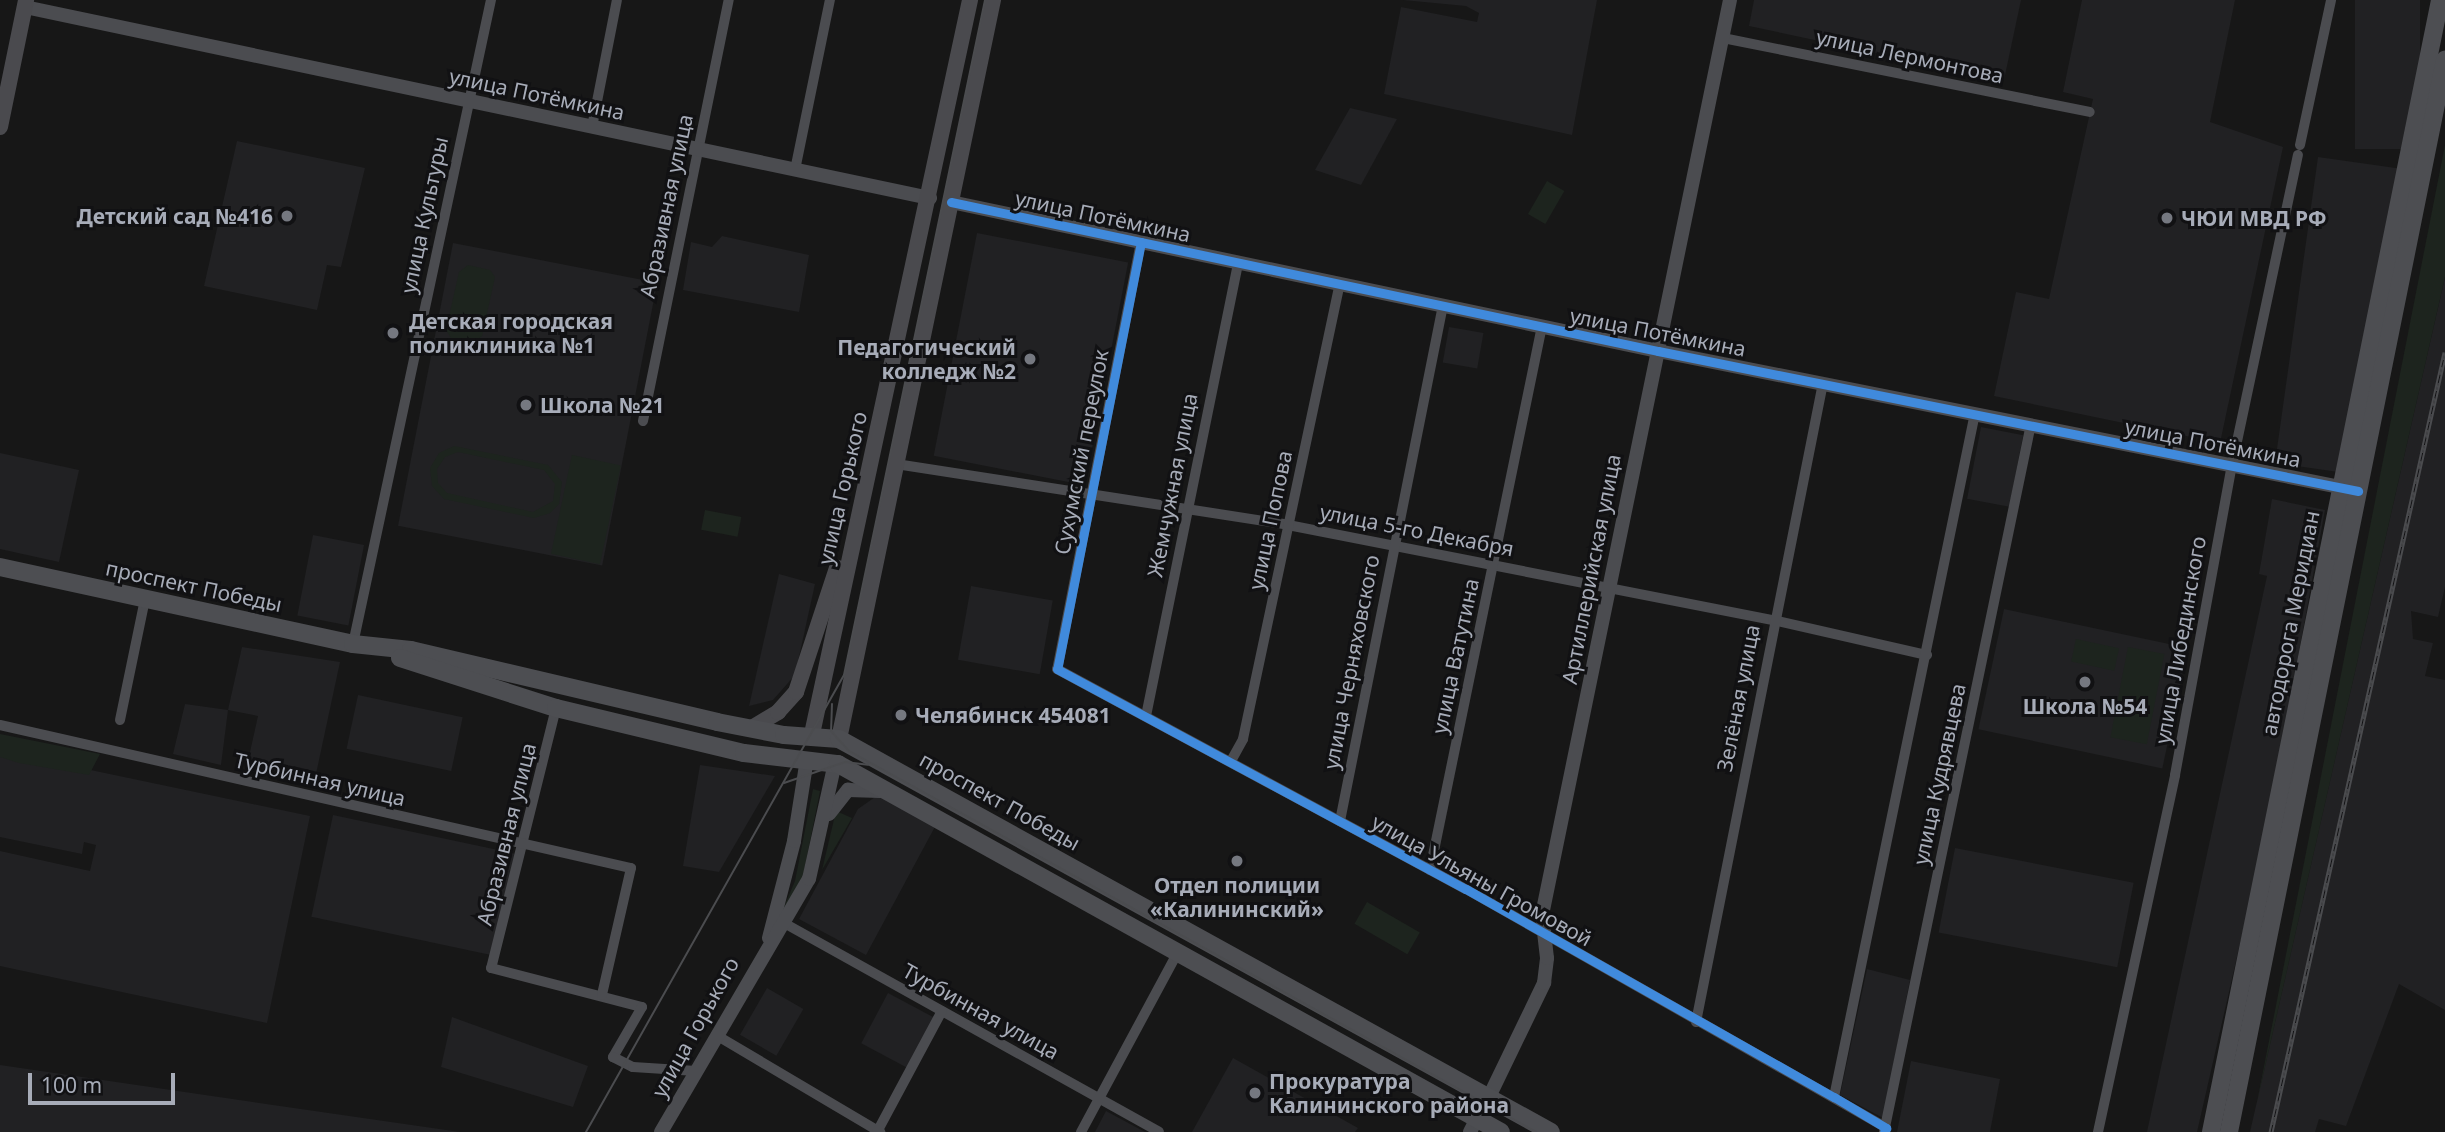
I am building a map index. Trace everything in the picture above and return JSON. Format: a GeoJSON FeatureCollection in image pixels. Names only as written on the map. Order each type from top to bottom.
{"type":"FeatureCollection","features":[{"type":"Feature","properties":{"kind":"main road","name":"улица Горького"},"geometry":{"type":"LineString","coordinates":[[807,758],[930,198],[970,0]]}},
{"type":"Feature","properties":{"kind":"main road","name":"улица Горького"},"geometry":{"type":"LineString","coordinates":[[835,763],[993,0]]}},
{"type":"Feature","properties":{"kind":"main road","name":"автодорога Меридиан"},"geometry":{"type":"LineString","coordinates":[[2230,1132],[2440,0]]}},
{"type":"Feature","properties":{"kind":"main road"},"geometry":{"type":"LineString","coordinates":[[0,127],[26,3]]}},
{"type":"Feature","properties":{"kind":"main road","name":"автодорога Меридиан"},"geometry":{"type":"LineString","coordinates":[[2211,1132],[2349,489],[2445,60]]}},
{"type":"Feature","properties":{"kind":"main road","name":"улица Потёмкина"},"geometry":{"type":"LineString","coordinates":[[930,198],[951,202]]}},
{"type":"Feature","properties":{"kind":"main road"},"geometry":{"type":"LineString","coordinates":[[892,371],[914,376]]}},
{"type":"Feature","properties":{"kind":"main road"},"geometry":{"type":"LineString","coordinates":[[750,729],[778,712],[804,677],[844,545],[859,518]]}},
{"type":"Feature","properties":{"kind":"main road","name":"проспект Победы"},"geometry":{"type":"LineString","coordinates":[[0,567],[353,645],[411,650],[750,729],[839,739],[1551,1132]]}},
{"type":"Feature","properties":{"kind":"main road","name":"проспект Победы"},"geometry":{"type":"LineString","coordinates":[[377,648],[556,708],[744,753],[835,763],[1178,952],[1473,1125],[1502,1132]]}},
{"type":"Feature","properties":{"kind":"main road","name":"Артиллерийская улица"},"geometry":{"type":"LineString","coordinates":[[1473,1125],[1489,1097]]}},
{"type":"Feature","properties":{"kind":"main road"},"geometry":{"type":"LineString","coordinates":[[2237,1103],[2238,1132]]}},
{"type":"Feature","properties":{"kind":"street","name":"улица Культуры"},"geometry":{"type":"LineString","coordinates":[[353,645],[491,0]]}},
{"type":"Feature","properties":{"kind":"street"},"geometry":{"type":"LineString","coordinates":[[592,127],[617,0]]}},
{"type":"Feature","properties":{"kind":"street","name":"Абразивная улица"},"geometry":{"type":"LineString","coordinates":[[643,421],[729,0]]}},
{"type":"Feature","properties":{"kind":"street"},"geometry":{"type":"LineString","coordinates":[[795,170],[830,0]]}},
{"type":"Feature","properties":{"kind":"street","name":"Артиллерийская улица"},"geometry":{"type":"LineString","coordinates":[[1489,1097],[1539,998],[1546,935],[1542,915],[1730,0]]}},
{"type":"Feature","properties":{"kind":"street","name":"улица Либединского"},"geometry":{"type":"LineString","coordinates":[[2098,1132],[2175,775],[2232,465],[2331,0]]}},
{"type":"Feature","properties":{"kind":"street","name":"улица Потёмкина"},"geometry":{"type":"LineString","coordinates":[[26,3],[469,101],[930,198]]}},
{"type":"Feature","properties":{"kind":"street","name":"улица Лермонтова"},"geometry":{"type":"LineString","coordinates":[[1723,38],[2090,112]]}},
{"type":"Feature","properties":{"kind":"street","name":"улица Потёмкина"},"geometry":{"type":"LineString","coordinates":[[951,202],[1658,351],[2349,489]]}},
{"type":"Feature","properties":{"kind":"street","name":"Сухумский переулок"},"geometry":{"type":"LineString","coordinates":[[1058,669],[1089,495],[1141,242]]}},
{"type":"Feature","properties":{"kind":"street","name":"Жемчужная улица"},"geometry":{"type":"LineString","coordinates":[[1146,716],[1238,262]]}},
{"type":"Feature","properties":{"kind":"street","name":"улица Попова"},"geometry":{"type":"LineString","coordinates":[[1231,761],[1243,738],[1340,284]]}},
{"type":"Feature","properties":{"kind":"street","name":"улица Черняховского"},"geometry":{"type":"LineString","coordinates":[[1340,821],[1443,305]]}},
{"type":"Feature","properties":{"kind":"street","name":"улица Ватутина"},"geometry":{"type":"LineString","coordinates":[[1430,870],[1542,326]]}},
{"type":"Feature","properties":{"kind":"street","name":"Зелёная улица"},"geometry":{"type":"LineString","coordinates":[[1696,1021],[1773,620],[1823,383]]}},
{"type":"Feature","properties":{"kind":"street","name":"улица Кудрявцева"},"geometry":{"type":"LineString","coordinates":[[1834,1097],[1975,413]]}},
{"type":"Feature","properties":{"kind":"street","name":"улица Кудрявцева"},"geometry":{"type":"LineString","coordinates":[[1885,1130],[2031,424]]}},
{"type":"Feature","properties":{"kind":"street","name":"улица 5-го Декабря"},"geometry":{"type":"LineString","coordinates":[[896,464],[1288,525],[1611,587],[1927,655]]}},
{"type":"Feature","properties":{"kind":"street"},"geometry":{"type":"LineString","coordinates":[[120,720],[145,599]]}},
{"type":"Feature","properties":{"kind":"street","name":"улица Ульяны Громовой"},"geometry":{"type":"LineString","coordinates":[[1058,669],[1430,870],[1834,1097],[1885,1130]]}},
{"type":"Feature","properties":{"kind":"street","name":"Абразивная улица"},"geometry":{"type":"LineString","coordinates":[[556,708],[525,845],[491,968],[603,995]]}},
{"type":"Feature","properties":{"kind":"street","name":"Турбинная улица"},"geometry":{"type":"LineString","coordinates":[[0,725],[631,868],[603,995]]}},
{"type":"Feature","properties":{"kind":"street","name":"улица Горького"},"geometry":{"type":"LineString","coordinates":[[767,944],[794,841],[807,758]]}},
{"type":"Feature","properties":{"kind":"street","name":"улица Горького"},"geometry":{"type":"LineString","coordinates":[[661,1132],[767,944],[785,923],[809,879],[835,763]]}},
{"type":"Feature","properties":{"kind":"street","name":"улица Горького"},"geometry":{"type":"LineString","coordinates":[[822,828],[836,800],[848,790],[891,793]]}},
{"type":"Feature","properties":{"kind":"street","name":"Турбинная улица"},"geometry":{"type":"LineString","coordinates":[[785,923],[1159,1132]]}},
{"type":"Feature","properties":{"kind":"street"},"geometry":{"type":"LineString","coordinates":[[1081,1132],[1178,952]]}},
{"type":"Feature","properties":{"kind":"street"},"geometry":{"type":"LineString","coordinates":[[603,995],[642,1007],[613,1057],[633,1067],[696,1071]]}},
{"type":"Feature","properties":{"kind":"street"},"geometry":{"type":"LineString","coordinates":[[716,1035],[878,1132],[942,1011]]}},
{"type":"Feature","properties":{"kind":"shaded area"},"geometry":{"type":"Polygon","coordinates":[[[1403,0],[1597,0],[1572,135],[1384,94],[1401,7],[1477,22],[1479,13],[1466,6],[1403,0]]]}},
{"type":"Feature","properties":{"kind":"shaded area"},"geometry":{"type":"Polygon","coordinates":[[[1754,0],[2021,0],[2004,80],[1749,26],[1754,0]]]}},
{"type":"Feature","properties":{"kind":"shaded area","name":"ЧЮИ МВД РФ"},"geometry":{"type":"Polygon","coordinates":[[[2082,0],[2235,0],[2210,122],[2283,147],[2220,443],[1994,396],[2016,292],[2049,299],[2093,99],[2063,92],[2082,0]]]}},
{"type":"Feature","properties":{"kind":"shaded area"},"geometry":{"type":"Polygon","coordinates":[[[2355,0],[2420,0],[2420,149],[2355,149],[2355,0]]]}},
{"type":"Feature","properties":{"kind":"shaded area"},"geometry":{"type":"Polygon","coordinates":[[[1350,108],[1397,119],[1361,185],[1315,170],[1350,108]]]}},
{"type":"Feature","properties":{"kind":"shaded area","name":"Детский сад №416"},"geometry":{"type":"Polygon","coordinates":[[[237,141],[365,168],[341,267],[327,265],[317,310],[204,286],[237,141]]]}},
{"type":"Feature","properties":{"kind":"shaded area"},"geometry":{"type":"Polygon","coordinates":[[[2445,145],[2445,277],[2257,1102],[2445,145]]]}},
{"type":"Feature","properties":{"kind":"shaded area"},"geometry":{"type":"Polygon","coordinates":[[[2318,157],[2399,168],[2356,474],[2275,463],[2318,157]]]}},
{"type":"Feature","properties":{"kind":"shaded area"},"geometry":{"type":"Polygon","coordinates":[[[1547,181],[1564,191],[1545,224],[1528,214],[1547,181]]]}},
{"type":"Feature","properties":{"kind":"shaded area","name":"Педагогический колледж №2"},"geometry":{"type":"Polygon","coordinates":[[[977,233],[1128,262],[1085,485],[934,456],[977,233]]]}},
{"type":"Feature","properties":{"kind":"shaded area"},"geometry":{"type":"Polygon","coordinates":[[[722,236],[809,255],[799,312],[683,290],[691,242],[712,247],[722,236]]]}},
{"type":"Feature","properties":{"kind":"shaded area","name":"Школа №21"},"geometry":{"type":"Polygon","coordinates":[[[453,243],[657,283],[602,565],[398,526],[453,243]]]}},
{"type":"Feature","properties":{"kind":"shaded area"},"geometry":{"type":"Polygon","coordinates":[[[468,265],[490,270],[495,277],[482,336],[474,343],[451,338],[446,330],[459,272],[468,265]]]}},
{"type":"Feature","properties":{"kind":"shaded area"},"geometry":{"type":"Polygon","coordinates":[[[2445,277],[2445,587],[2438,617],[2411,611],[2413,639],[2433,643],[2425,676],[2445,680],[2445,1010],[2399,984],[2346,1126],[2319,1119],[2315,1132],[2250,1132],[2445,277]]]}},
{"type":"Feature","properties":{"kind":"shaded area"},"geometry":{"type":"Polygon","coordinates":[[[1449,327],[1483,333],[1477,369],[1443,362],[1449,327]]]}},
{"type":"Feature","properties":{"kind":"shaded area"},"geometry":{"type":"Polygon","coordinates":[[[1981,427],[2023,435],[2009,507],[1967,499],[1981,427]]]}},
{"type":"Feature","properties":{"kind":"shaded area"},"geometry":{"type":"Polygon","coordinates":[[[454,446],[548,465],[562,482],[559,504],[550,513],[534,518],[444,499],[432,486],[430,468],[439,453],[454,446]],[[458,452],[445,457],[437,469],[438,483],[447,493],[533,512],[553,501],[555,484],[544,470],[458,452]]]}},
{"type":"Feature","properties":{"kind":"shaded area"},"geometry":{"type":"Polygon","coordinates":[[[0,453],[79,470],[59,562],[0,549],[0,453]]]}},
{"type":"Feature","properties":{"kind":"shaded area"},"geometry":{"type":"Polygon","coordinates":[[[572,455],[621,465],[600,564],[551,554],[572,455]]]}},
{"type":"Feature","properties":{"kind":"shaded area"},"geometry":{"type":"Polygon","coordinates":[[[2272,499],[2325,510],[2268,821],[2197,1132],[2147,1132],[2267,576],[2259,574],[2272,499]]]}},
{"type":"Feature","properties":{"kind":"shaded area"},"geometry":{"type":"Polygon","coordinates":[[[705,510],[741,517],[738,537],[701,530],[705,510]]]}},
{"type":"Feature","properties":{"kind":"shaded area"},"geometry":{"type":"Polygon","coordinates":[[[313,535],[364,545],[348,625],[297,615],[313,535]]]}},
{"type":"Feature","properties":{"kind":"shaded area"},"geometry":{"type":"Polygon","coordinates":[[[779,574],[815,584],[795,675],[773,700],[749,706],[779,574]]]}},
{"type":"Feature","properties":{"kind":"shaded area"},"geometry":{"type":"Polygon","coordinates":[[[971,586],[1053,600],[1040,674],[958,660],[971,586]]]}},
{"type":"Feature","properties":{"kind":"shaded area","name":"Школа №54"},"geometry":{"type":"Polygon","coordinates":[[[2004,609],[2188,648],[2162,768],[1978,729],[2004,609]]]}},
{"type":"Feature","properties":{"kind":"shaded area"},"geometry":{"type":"Polygon","coordinates":[[[2076,639],[2119,648],[2114,671],[2071,661],[2076,639]]]}},
{"type":"Feature","properties":{"kind":"shaded area"},"geometry":{"type":"Polygon","coordinates":[[[242,647],[340,662],[313,788],[246,770],[258,716],[228,710],[242,647]]]}},
{"type":"Feature","properties":{"kind":"shaded area"},"geometry":{"type":"Polygon","coordinates":[[[2128,647],[2164,654],[2147,744],[2110,737],[2128,647]]]}},
{"type":"Feature","properties":{"kind":"shaded area"},"geometry":{"type":"Polygon","coordinates":[[[358,695],[463,717],[451,771],[347,749],[358,695]]]}},
{"type":"Feature","properties":{"kind":"shaded area"},"geometry":{"type":"Polygon","coordinates":[[[185,704],[228,710],[221,765],[173,754],[185,704]]]}},
{"type":"Feature","properties":{"kind":"shaded area"},"geometry":{"type":"Polygon","coordinates":[[[0,734],[100,754],[89,775],[19,763],[0,757],[0,734]]]}},
{"type":"Feature","properties":{"kind":"shaded area"},"geometry":{"type":"Polygon","coordinates":[[[0,751],[310,816],[267,1023],[0,966],[0,851],[90,871],[96,845],[84,842],[82,854],[0,837],[0,751]]]}},
{"type":"Feature","properties":{"kind":"shaded area"},"geometry":{"type":"Polygon","coordinates":[[[700,765],[775,776],[719,872],[683,866],[700,765]]]}},
{"type":"Feature","properties":{"kind":"shaded area"},"geometry":{"type":"Polygon","coordinates":[[[813,789],[820,791],[802,881],[775,928],[795,881],[813,789]]]}},
{"type":"Feature","properties":{"kind":"shaded area"},"geometry":{"type":"Polygon","coordinates":[[[878,795],[937,823],[866,955],[799,919],[858,809],[878,795]]]}},
{"type":"Feature","properties":{"kind":"shaded area"},"geometry":{"type":"Polygon","coordinates":[[[836,811],[852,818],[822,870],[836,811]]]}},
{"type":"Feature","properties":{"kind":"shaded area"},"geometry":{"type":"Polygon","coordinates":[[[333,815],[515,854],[493,955],[311,917],[333,815]]]}},
{"type":"Feature","properties":{"kind":"shaded area"},"geometry":{"type":"Polygon","coordinates":[[[1955,848],[2134,883],[2117,967],[1939,932],[1955,848]]]}},
{"type":"Feature","properties":{"kind":"shaded area"},"geometry":{"type":"Polygon","coordinates":[[[1367,902],[1420,932],[1407,954],[1354,924],[1367,902]]]}},
{"type":"Feature","properties":{"kind":"shaded area"},"geometry":{"type":"Polygon","coordinates":[[[1867,969],[1910,980],[1883,1118],[1840,1095],[1867,969]]]}},
{"type":"Feature","properties":{"kind":"shaded area"},"geometry":{"type":"Polygon","coordinates":[[[767,988],[803,1009],[776,1056],[740,1035],[767,988]]]}},
{"type":"Feature","properties":{"kind":"shaded area"},"geometry":{"type":"Polygon","coordinates":[[[888,993],[934,1017],[907,1068],[861,1043],[888,993]]]}},
{"type":"Feature","properties":{"kind":"shaded area"},"geometry":{"type":"Polygon","coordinates":[[[452,1017],[588,1066],[573,1107],[441,1067],[452,1017]]]}},
{"type":"Feature","properties":{"kind":"shaded area","name":"Прокуратура Калининского района"},"geometry":{"type":"Polygon","coordinates":[[[1233,1058],[1358,1128],[1355,1132],[1192,1132],[1233,1058]]]}},
{"type":"Feature","properties":{"kind":"shaded area"},"geometry":{"type":"Polygon","coordinates":[[[1911,1061],[2000,1079],[1990,1132],[1897,1132],[1911,1061]]]}},
{"type":"Feature","properties":{"kind":"shaded area"},"geometry":{"type":"Polygon","coordinates":[[[0,1065],[253,1102],[460,1132],[0,1132],[0,1065]]]}},
{"type":"Feature","properties":{"kind":"shaded area"},"geometry":{"type":"Polygon","coordinates":[[[1106,1111],[1145,1132],[1095,1132],[1106,1111]]]}},
{"type":"Feature","properties":{"kind":"tram line"},"geometry":{"type":"LineString","coordinates":[[586,1132],[844,675],[985,0]]}},
{"type":"Feature","properties":{"kind":"tram line"},"geometry":{"type":"LineString","coordinates":[[832,704],[831,731],[849,751],[1536,1132]]}},
{"type":"Feature","properties":{"kind":"tram line"},"geometry":{"type":"LineString","coordinates":[[784,783],[845,762],[868,765]]}},
{"type":"Feature","properties":{"kind":"railway"},"geometry":{"type":"LineString","coordinates":[[2271,1132],[2445,352]]}},
{"type":"Feature","properties":{"kind":"cycle path"},"geometry":{"type":"LineString","coordinates":[[951,202],[1658,351],[2358,491]]}},
{"type":"Feature","properties":{"kind":"cycle path"},"geometry":{"type":"LineString","coordinates":[[1141,242],[1057,669],[1466,889],[1834,1097],[1886,1128],[1884,1132]]}},
{"type":"Feature","properties":{"kind":"place","name":"Детский сад №416"},"geometry":{"type":"Point","coordinates":[287,216]}},
{"type":"Feature","properties":{"kind":"place","name":"ЧЮИ МВД РФ"},"geometry":{"type":"Point","coordinates":[2167,218]}},
{"type":"Feature","properties":{"kind":"place","name":"Детская городская поликлиника №1"},"geometry":{"type":"Point","coordinates":[393,333]}},
{"type":"Feature","properties":{"kind":"place","name":"Педагогический колледж №2"},"geometry":{"type":"Point","coordinates":[1030,359]}},
{"type":"Feature","properties":{"kind":"place","name":"Школа №21"},"geometry":{"type":"Point","coordinates":[526,405]}},
{"type":"Feature","properties":{"kind":"place","name":"Школа №54"},"geometry":{"type":"Point","coordinates":[2085,682]}},
{"type":"Feature","properties":{"kind":"place","name":"Челябинск 454081"},"geometry":{"type":"Point","coordinates":[901,715]}},
{"type":"Feature","properties":{"kind":"place","name":"Отдел полиции «Калининский»"},"geometry":{"type":"Point","coordinates":[1237,861]}},
{"type":"Feature","properties":{"kind":"place","name":"Прокуратура Калининского района"},"geometry":{"type":"Point","coordinates":[1255,1093]}}]}
